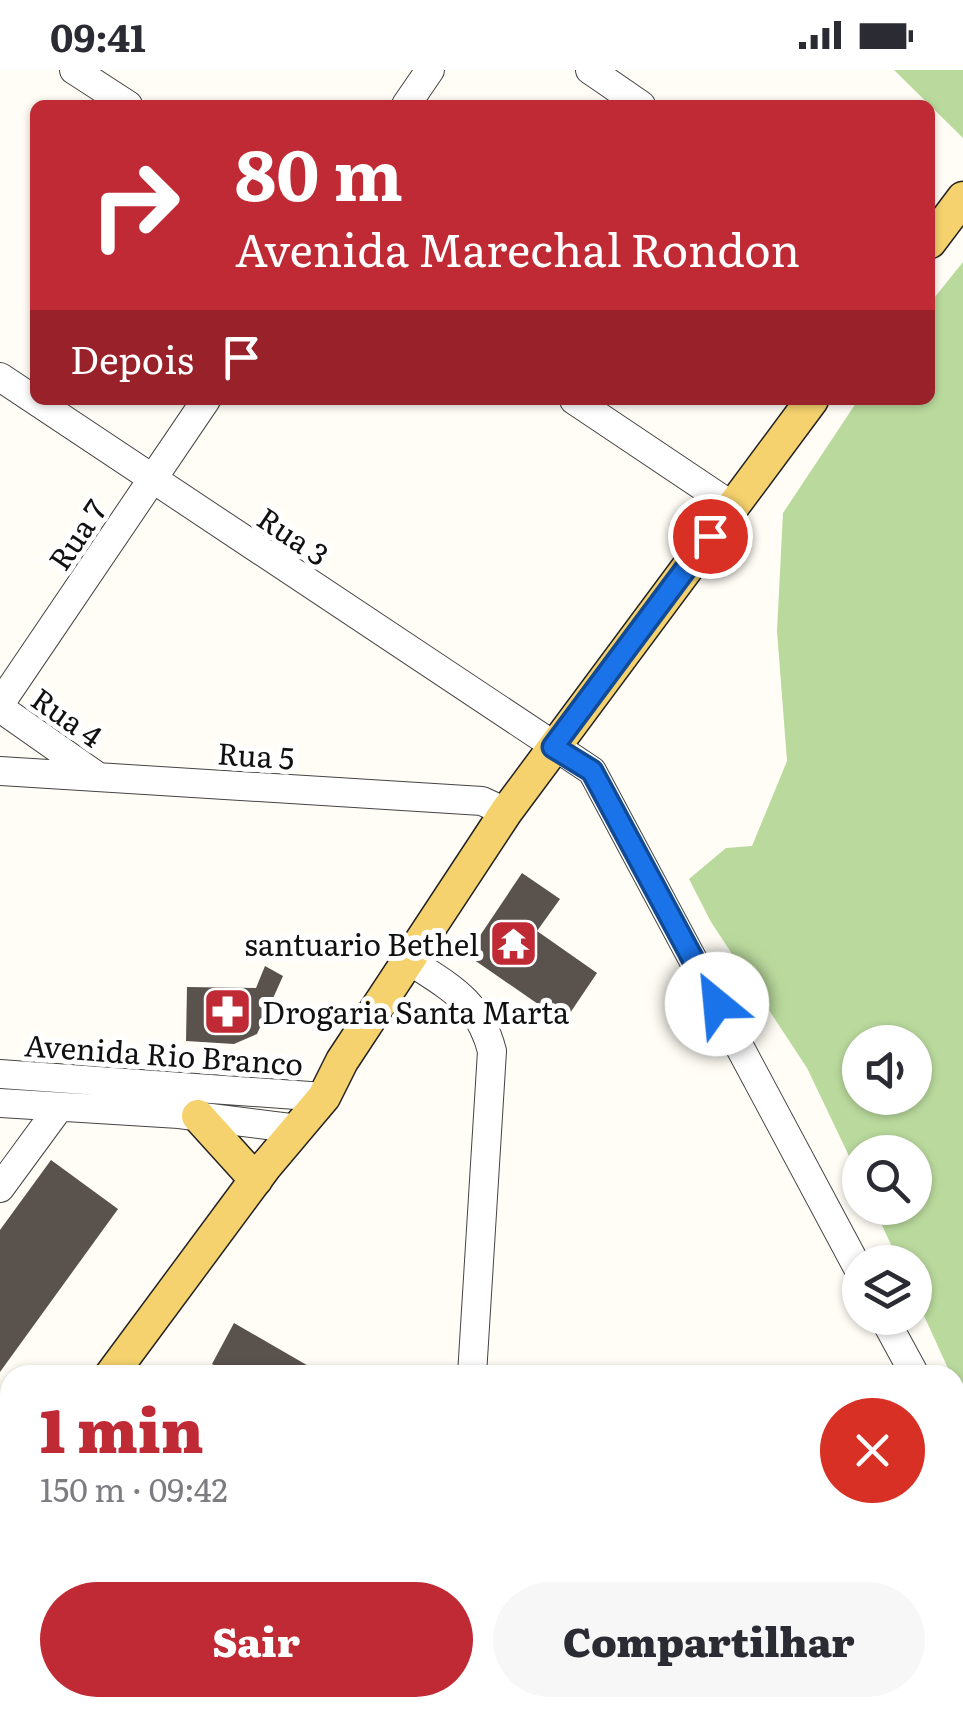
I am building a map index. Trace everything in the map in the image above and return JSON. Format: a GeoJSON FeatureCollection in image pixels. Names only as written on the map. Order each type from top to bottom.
{"type":"FeatureCollection","features":[{"type":"Feature","properties":{"kind":"main road"},"geometry":{"type":"LineString","coordinates":[[935,235],[963,198]]}},
{"type":"Feature","properties":{"kind":"main road"},"geometry":{"type":"LineString","coordinates":[[118,1365],[256,1180],[324,1097],[342,1061],[506,812],[808,405]]}},
{"type":"Feature","properties":{"kind":"main road"},"geometry":{"type":"LineString","coordinates":[[198,1116],[256,1180]]}},
{"type":"Feature","properties":{"kind":"street"},"geometry":{"type":"LineString","coordinates":[[74,70],[120,100]]}},
{"type":"Feature","properties":{"kind":"street"},"geometry":{"type":"LineString","coordinates":[[409,100],[430,70]]}},
{"type":"Feature","properties":{"kind":"street"},"geometry":{"type":"LineString","coordinates":[[590,70],[634,100]]}},
{"type":"Feature","properties":{"kind":"street","name":"Rua 3"},"geometry":{"type":"LineString","coordinates":[[0,377],[30,397]]}},
{"type":"Feature","properties":{"kind":"street","name":"Rua 3"},"geometry":{"type":"LineString","coordinates":[[42,405],[592,771],[846,1245]]}},
{"type":"Feature","properties":{"kind":"street","name":"Rua 7"},"geometry":{"type":"LineString","coordinates":[[0,706],[203,405]]}},
{"type":"Feature","properties":{"kind":"street"},"geometry":{"type":"LineString","coordinates":[[581,405],[732,506]]}},
{"type":"Feature","properties":{"kind":"street","name":"Rua 4"},"geometry":{"type":"LineString","coordinates":[[0,706],[99,777]]}},
{"type":"Feature","properties":{"kind":"street","name":"Rua 5"},"geometry":{"type":"LineString","coordinates":[[0,771],[482,801],[506,812]]}},
{"type":"Feature","properties":{"kind":"street"},"geometry":{"type":"LineString","coordinates":[[410,962],[467,1001],[485,1024],[492,1051],[473,1365]]}},
{"type":"Feature","properties":{"kind":"street","name":"Avenida Rio Branco"},"geometry":{"type":"LineString","coordinates":[[0,1074],[324,1097]]}},
{"type":"Feature","properties":{"kind":"street","name":"Avenida Rio Branco"},"geometry":{"type":"LineString","coordinates":[[0,1103],[198,1116],[298,1129]]}},
{"type":"Feature","properties":{"kind":"street"},"geometry":{"type":"LineString","coordinates":[[0,1188],[58,1109]]}},
{"type":"Feature","properties":{"kind":"street"},"geometry":{"type":"LineString","coordinates":[[893,1335],[910,1365]]}},
{"type":"Feature","properties":{"kind":"green space"},"geometry":{"type":"Polygon","coordinates":[[[894,70],[963,70],[963,138],[935,110],[935,100],[924,100],[894,70]]]}},
{"type":"Feature","properties":{"kind":"green space"},"geometry":{"type":"Polygon","coordinates":[[[963,262],[963,1365],[946,1365],[932,1333],[932,1245],[891,1245],[882,1225],[932,1225],[932,1135],[842,1135],[842,1141],[807,1068],[711,922],[689,879],[726,848],[752,846],[787,761],[777,631],[783,513],[855,405],[935,405],[935,297],[963,262]]]}},
{"type":"Feature","properties":{"kind":"building","name":"santuario Bethel"},"geometry":{"type":"Polygon","coordinates":[[[522,873],[560,899],[537,931],[597,973],[564,1022],[467,955],[522,873]]]}},
{"type":"Feature","properties":{"kind":"building","name":"Drogaria Santa Marta"},"geometry":{"type":"Polygon","coordinates":[[[265,966],[283,976],[257,1034],[234,1044],[186,1041],[187,987],[256,988],[265,966]]]}},
{"type":"Feature","properties":{"kind":"building"},"geometry":{"type":"Polygon","coordinates":[[[51,1160],[118,1209],[5,1365],[0,1365],[0,1230],[51,1160]]]}},
{"type":"Feature","properties":{"kind":"building"},"geometry":{"type":"Polygon","coordinates":[[[234,1323],[307,1365],[214,1365],[234,1323]]]}},
{"type":"Feature","properties":{"kind":"place","name":"santuario Bethel"},"geometry":{"type":"Point","coordinates":[514,943]}},
{"type":"Feature","properties":{"kind":"place","name":"Drogaria Santa Marta"},"geometry":{"type":"Point","coordinates":[227,1011]}},
{"type":"Feature","properties":{"kind":"route"},"geometry":{"type":"LineString","coordinates":[[710,536],[553,747],[592,771],[717,1004]]}}]}
